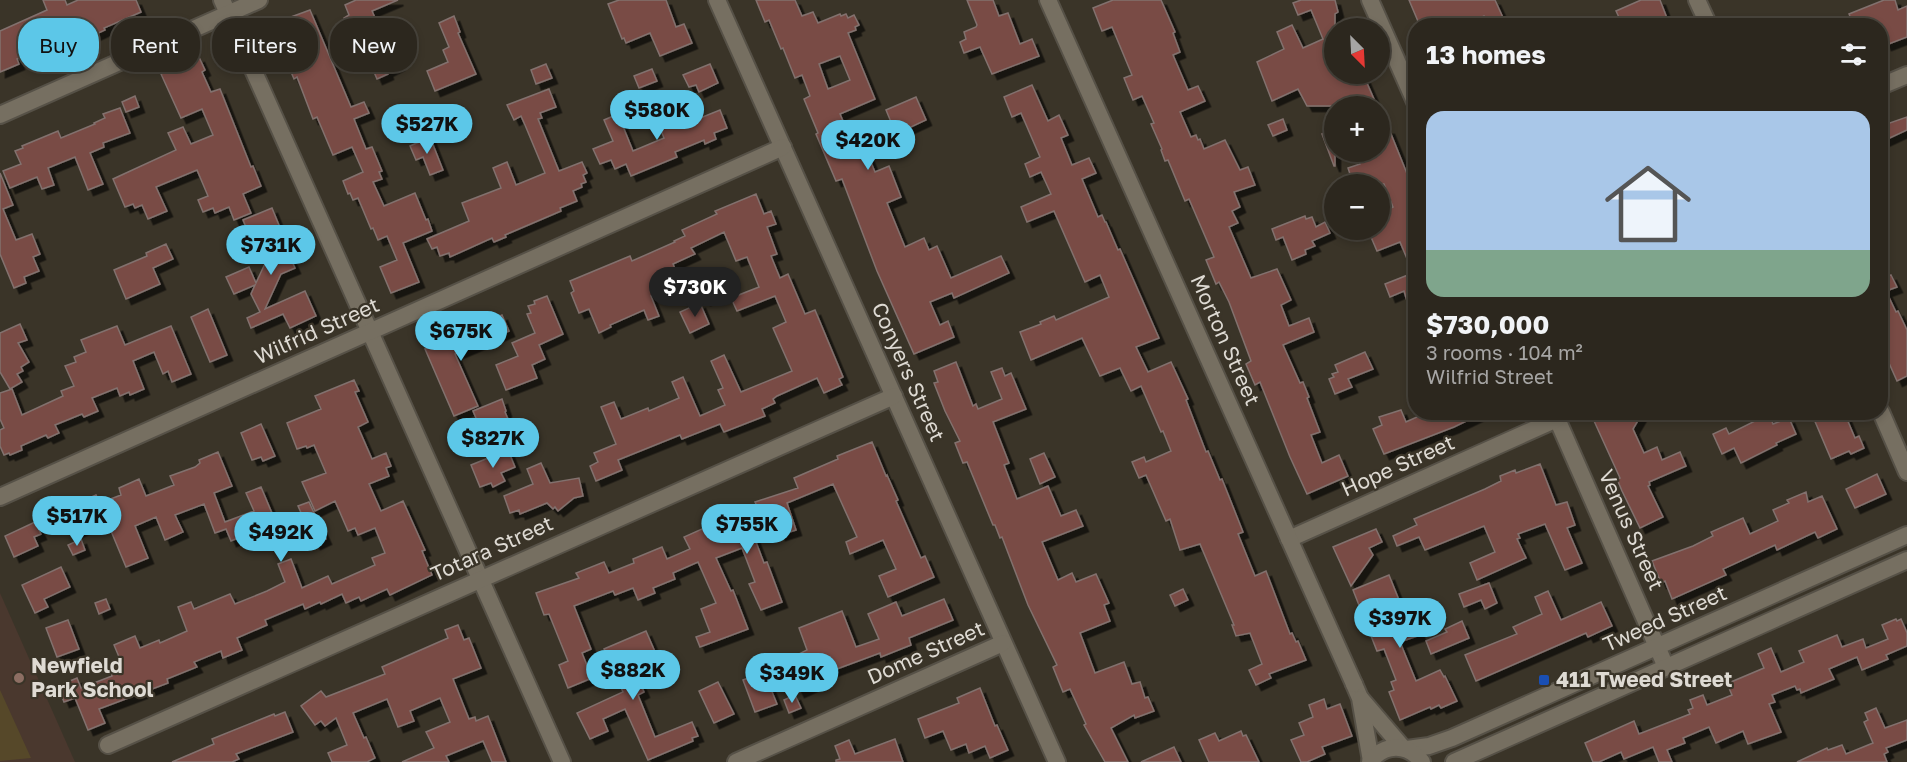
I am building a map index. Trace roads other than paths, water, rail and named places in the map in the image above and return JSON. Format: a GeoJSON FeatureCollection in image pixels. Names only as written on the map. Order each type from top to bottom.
{"type":"FeatureCollection","features":[{"type":"Feature","properties":{"kind":"street"},"geometry":{"type":"LineString","coordinates":[[0,115],[225,7],[259,0]]}},
{"type":"Feature","properties":{"kind":"street","name":"Conyers Street"},"geometry":{"type":"LineString","coordinates":[[717,0],[1057,762]]}},
{"type":"Feature","properties":{"kind":"street","name":"Morton Street"},"geometry":{"type":"LineString","coordinates":[[1048,0],[1357,691],[1370,761]]}},
{"type":"Feature","properties":{"kind":"street"},"geometry":{"type":"LineString","coordinates":[[1370,0],[1408,86]]}},
{"type":"Feature","properties":{"kind":"street"},"geometry":{"type":"LineString","coordinates":[[1697,0],[1705,18]]}},
{"type":"Feature","properties":{"kind":"street"},"geometry":{"type":"LineString","coordinates":[[225,7],[562,762]]}},
{"type":"Feature","properties":{"kind":"street"},"geometry":{"type":"LineString","coordinates":[[1888,83],[1907,75]]}},
{"type":"Feature","properties":{"kind":"street","name":"Wilfrid Street"},"geometry":{"type":"LineString","coordinates":[[0,497],[783,147]]}},
{"type":"Feature","properties":{"kind":"street","name":"Totara Street"},"geometry":{"type":"LineString","coordinates":[[108,745],[894,396]]}},
{"type":"Feature","properties":{"kind":"street","name":"Hope Street"},"geometry":{"type":"LineString","coordinates":[[1289,539],[1547,420]]}},
{"type":"Feature","properties":{"kind":"street","name":"Venus Street"},"geometry":{"type":"LineString","coordinates":[[1558,420],[1666,667]]}},
{"type":"Feature","properties":{"kind":"street"},"geometry":{"type":"LineString","coordinates":[[1884,420],[1907,472]]}},
{"type":"Feature","properties":{"kind":"street","name":"Tweed Street"},"geometry":{"type":"LineString","coordinates":[[1370,761],[1383,750],[1437,744],[1452,738],[1907,535]]}},
{"type":"Feature","properties":{"kind":"street"},"geometry":{"type":"LineString","coordinates":[[1454,762],[1907,560]]}},
{"type":"Feature","properties":{"kind":"street","name":"Dome Street"},"geometry":{"type":"LineString","coordinates":[[736,762],[1003,643]]}},
{"type":"Feature","properties":{"kind":"street","name":"Morton Street"},"geometry":{"type":"LineString","coordinates":[[1357,691],[1405,748],[1414,753],[1422,762]]}},
{"type":"Feature","properties":{"kind":"place","name":"Newfield Park School"},"geometry":{"type":"Point","coordinates":[19,678]}},
{"type":"Feature","properties":{"kind":"place","name":"411 Tweed Street"},"geometry":{"type":"Point","coordinates":[1544,680]}}]}
